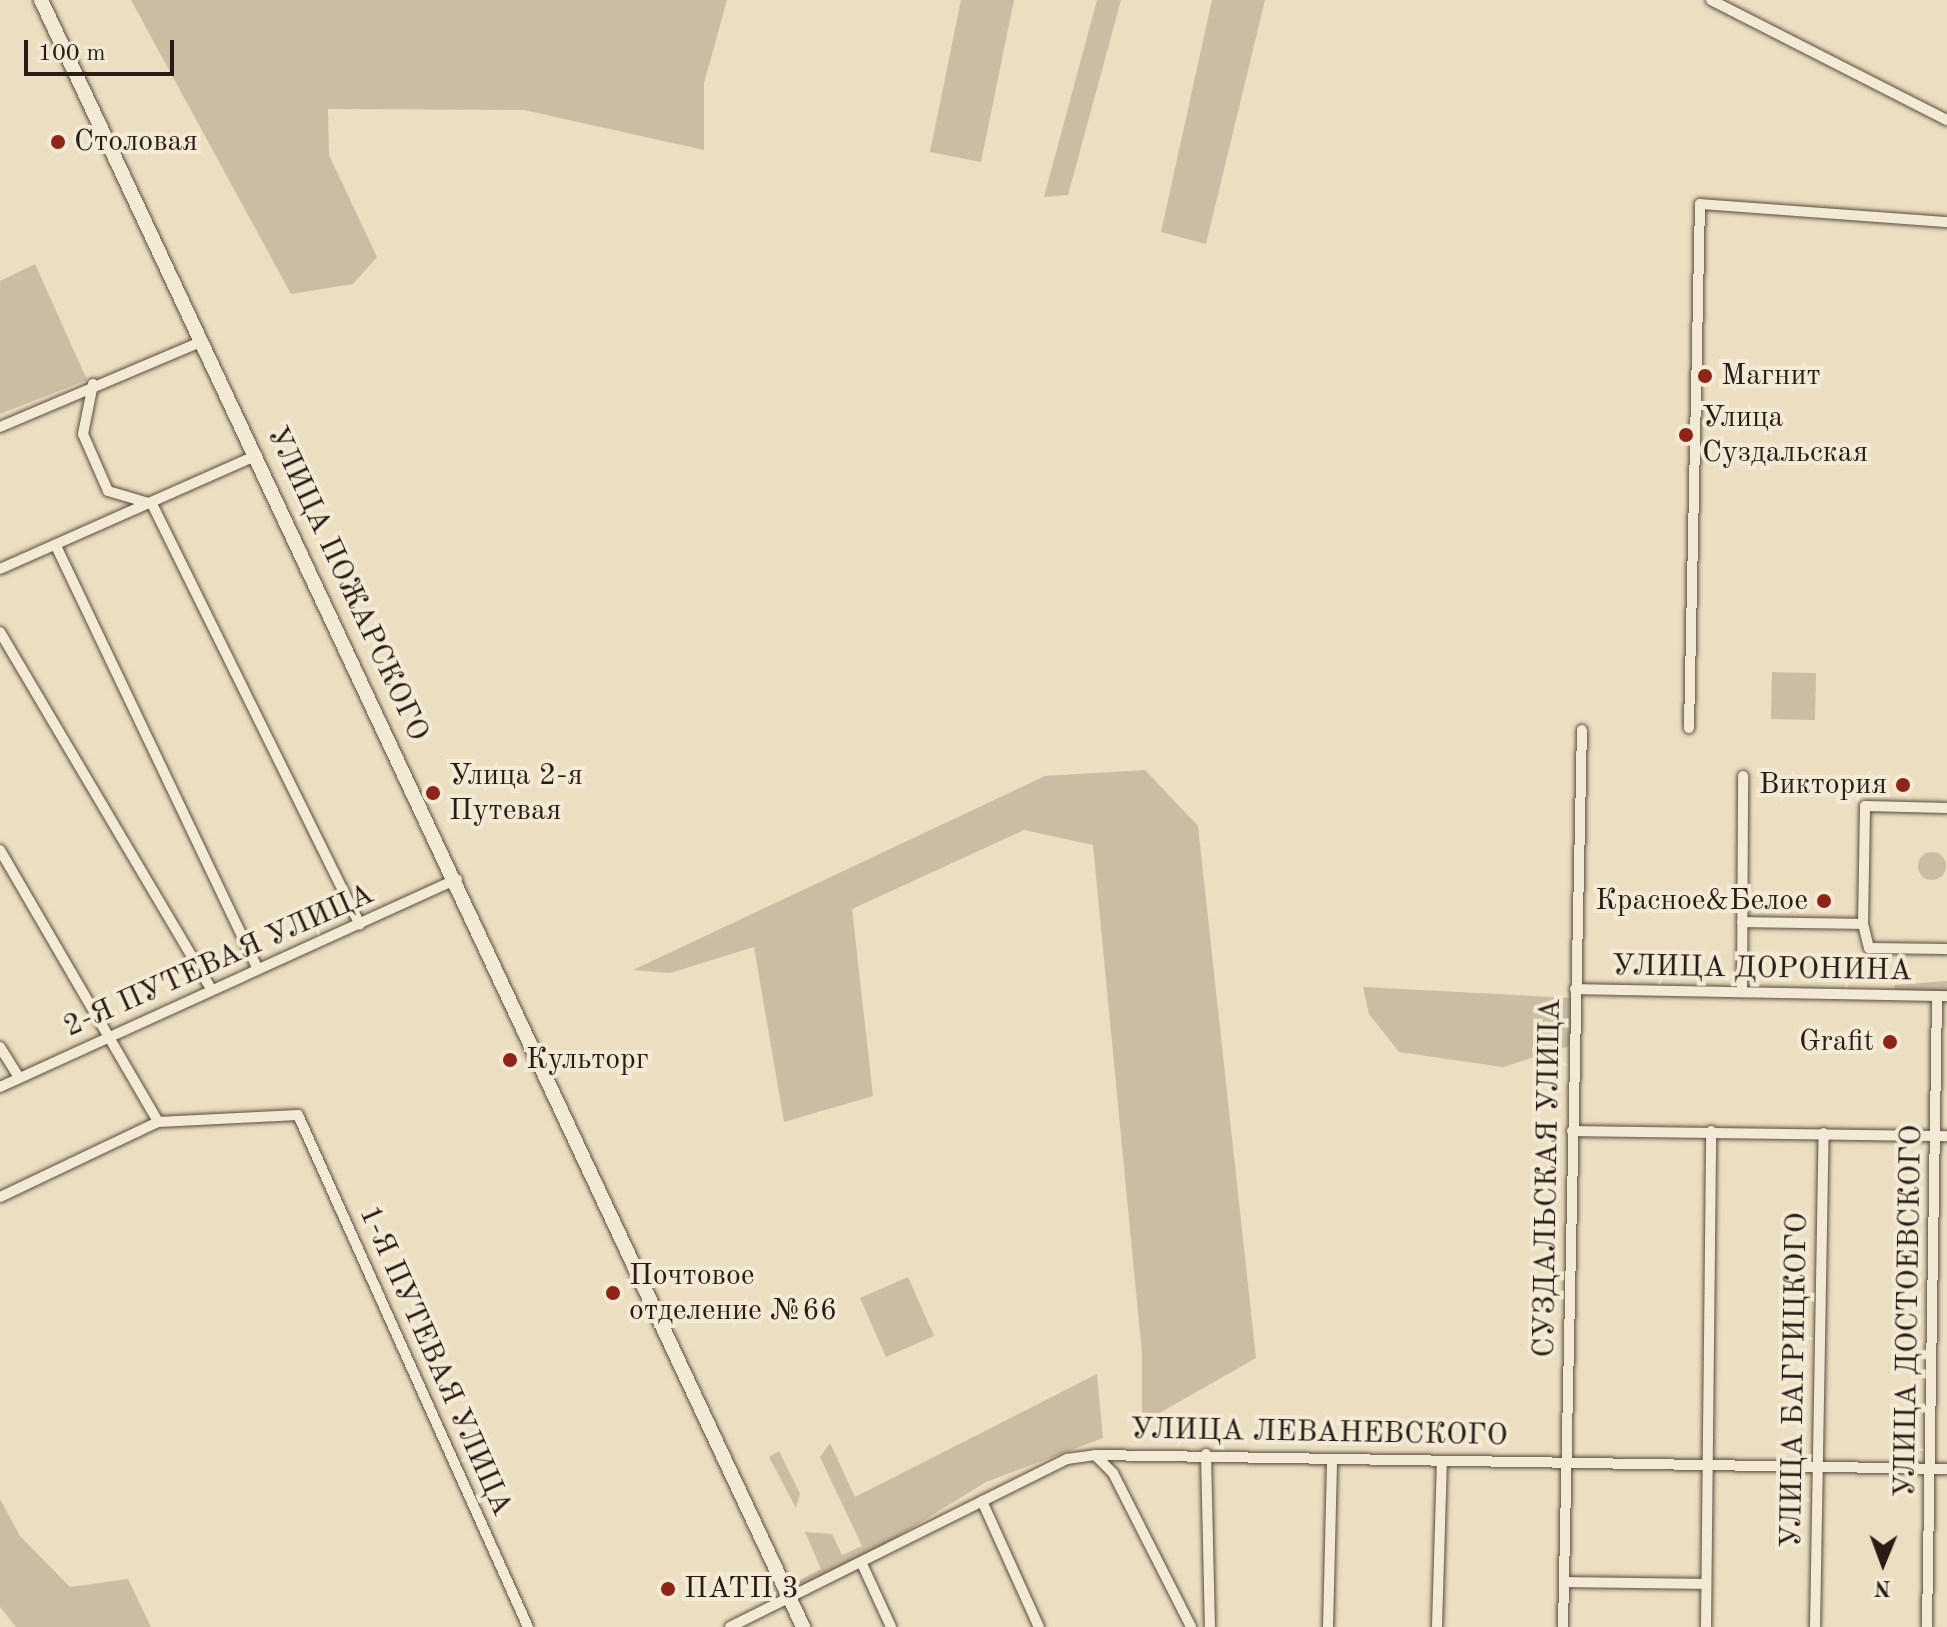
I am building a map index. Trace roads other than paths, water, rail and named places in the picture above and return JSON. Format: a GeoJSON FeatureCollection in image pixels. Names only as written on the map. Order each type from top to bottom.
{"type":"FeatureCollection","features":[{"type":"Feature","properties":{"kind":"street","name":"УЛИЦА ПОЖАРСКОГО"},"geometry":{"type":"LineString","coordinates":[[41,0],[458,879],[803,1627]]}},
{"type":"Feature","properties":{"kind":"street"},"geometry":{"type":"LineString","coordinates":[[1711,0],[1947,120]]}},
{"type":"Feature","properties":{"kind":"street"},"geometry":{"type":"LineString","coordinates":[[1689,728],[1700,204],[1947,222]]}},
{"type":"Feature","properties":{"kind":"street"},"geometry":{"type":"LineString","coordinates":[[0,427],[93,384],[203,341]]}},
{"type":"Feature","properties":{"kind":"street"},"geometry":{"type":"LineString","coordinates":[[93,384],[83,434],[108,491],[152,504],[360,924]]}},
{"type":"Feature","properties":{"kind":"street"},"geometry":{"type":"LineString","coordinates":[[0,569],[257,455]]}},
{"type":"Feature","properties":{"kind":"street"},"geometry":{"type":"LineString","coordinates":[[56,546],[258,969]]}},
{"type":"Feature","properties":{"kind":"street"},"geometry":{"type":"LineString","coordinates":[[0,632],[211,989]]}},
{"type":"Feature","properties":{"kind":"street","name":"СУЗДАЛЬСКАЯ УЛИЦА"},"geometry":{"type":"LineString","coordinates":[[1563,1627],[1582,730]]}},
{"type":"Feature","properties":{"kind":"street"},"geometry":{"type":"LineString","coordinates":[[1742,992],[1743,776]]}},
{"type":"Feature","properties":{"kind":"street"},"geometry":{"type":"LineString","coordinates":[[1947,808],[1865,806],[1863,924],[1869,948],[1947,949]]}},
{"type":"Feature","properties":{"kind":"street"},"geometry":{"type":"LineString","coordinates":[[0,850],[112,1036],[158,1122],[0,1197]]}},
{"type":"Feature","properties":{"kind":"street","name":"2-Я ПУТЕВАЯ УЛИЦА"},"geometry":{"type":"LineString","coordinates":[[0,1087],[458,879]]}},
{"type":"Feature","properties":{"kind":"street"},"geometry":{"type":"LineString","coordinates":[[1742,922],[1863,924]]}},
{"type":"Feature","properties":{"kind":"street","name":"УЛИЦА ДОРОНИНА"},"geometry":{"type":"LineString","coordinates":[[1575,989],[1942,996]]}},
{"type":"Feature","properties":{"kind":"street","name":"УЛИЦА ДОСТОЕВСКОГО"},"geometry":{"type":"LineString","coordinates":[[1927,1627],[1942,996]]}},
{"type":"Feature","properties":{"kind":"street"},"geometry":{"type":"LineString","coordinates":[[0,1047],[19,1078]]}},
{"type":"Feature","properties":{"kind":"street","name":"1-Я ПУТЕВАЯ УЛИЦА"},"geometry":{"type":"LineString","coordinates":[[158,1122],[298,1115],[528,1627]]}},
{"type":"Feature","properties":{"kind":"street"},"geometry":{"type":"LineString","coordinates":[[1572,1131],[1941,1136]]}},
{"type":"Feature","properties":{"kind":"street"},"geometry":{"type":"LineString","coordinates":[[1706,1627],[1711,1131]]}},
{"type":"Feature","properties":{"kind":"street","name":"УЛИЦА БАГРИЦКОГО"},"geometry":{"type":"LineString","coordinates":[[1815,1627],[1824,1133]]}},
{"type":"Feature","properties":{"kind":"street"},"geometry":{"type":"LineString","coordinates":[[1206,1454],[1210,1627]]}},
{"type":"Feature","properties":{"kind":"street","name":"УЛИЦА ЛЕВАНЕВСКОГО"},"geometry":{"type":"LineString","coordinates":[[730,1627],[863,1566],[1067,1459],[1095,1455],[1206,1454],[1332,1460],[1947,1469]]}},
{"type":"Feature","properties":{"kind":"street"},"geometry":{"type":"LineString","coordinates":[[1095,1455],[1113,1473],[1191,1627]]}},
{"type":"Feature","properties":{"kind":"street"},"geometry":{"type":"LineString","coordinates":[[1328,1627],[1332,1460]]}},
{"type":"Feature","properties":{"kind":"street"},"geometry":{"type":"LineString","coordinates":[[1437,1627],[1442,1462]]}},
{"type":"Feature","properties":{"kind":"street"},"geometry":{"type":"LineString","coordinates":[[982,1501],[1039,1627]]}},
{"type":"Feature","properties":{"kind":"street"},"geometry":{"type":"LineString","coordinates":[[863,1566],[891,1627]]}},
{"type":"Feature","properties":{"kind":"street"},"geometry":{"type":"LineString","coordinates":[[1564,1582],[1706,1584]]}},
{"type":"Feature","properties":{"kind":"place","name":"Столовая"},"geometry":{"type":"Point","coordinates":[58,142]}},
{"type":"Feature","properties":{"kind":"place","name":"Магнит"},"geometry":{"type":"Point","coordinates":[1705,376]}},
{"type":"Feature","properties":{"kind":"place","name":"Улица Суздальская"},"geometry":{"type":"Point","coordinates":[1686,435]}},
{"type":"Feature","properties":{"kind":"place","name":"Виктория"},"geometry":{"type":"Point","coordinates":[1903,785]}},
{"type":"Feature","properties":{"kind":"place","name":"Улица 2-я Путевая"},"geometry":{"type":"Point","coordinates":[433,793]}},
{"type":"Feature","properties":{"kind":"place","name":"Красное&Белое"},"geometry":{"type":"Point","coordinates":[1824,901]}},
{"type":"Feature","properties":{"kind":"place","name":"Grafit"},"geometry":{"type":"Point","coordinates":[1890,1042]}},
{"type":"Feature","properties":{"kind":"place","name":"Культорг"},"geometry":{"type":"Point","coordinates":[510,1060]}},
{"type":"Feature","properties":{"kind":"place","name":"Почтовое отделение №66"},"geometry":{"type":"Point","coordinates":[613,1293]}},
{"type":"Feature","properties":{"kind":"place","name":"ПАТП 3"},"geometry":{"type":"Point","coordinates":[668,1589]}}]}
